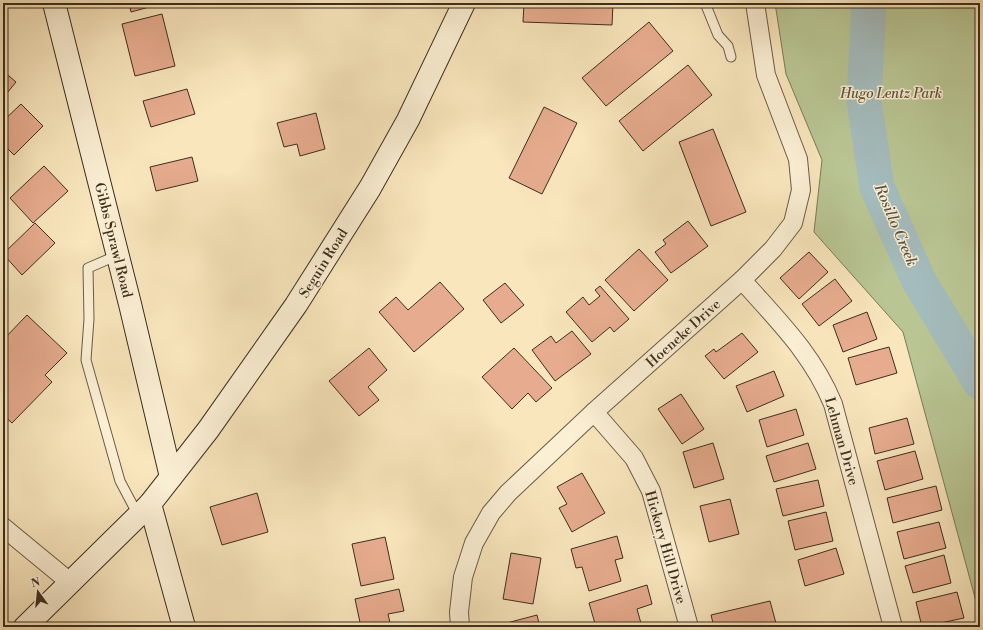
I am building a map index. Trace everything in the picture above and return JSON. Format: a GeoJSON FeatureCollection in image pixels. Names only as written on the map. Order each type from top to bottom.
{"type":"FeatureCollection","features":[{"type":"Feature","properties":{"kind":"street","name":"Gibbs Sprawl Road"},"geometry":{"type":"LineString","coordinates":[[54,3],[118,255],[171,477]]}},
{"type":"Feature","properties":{"kind":"street","name":"Seguin Road"},"geometry":{"type":"LineString","coordinates":[[25,627],[144,510],[208,430],[296,305],[370,188],[408,120],[464,3]]}},
{"type":"Feature","properties":{"kind":"street","name":"Hoeneke Drive"},"geometry":{"type":"LineString","coordinates":[[460,627],[459,612],[463,577],[474,544],[491,513],[508,493],[594,412],[742,280],[774,249],[793,223],[801,190],[798,159],[766,75],[755,3]]}},
{"type":"Feature","properties":{"kind":"street","name":"Lehman Drive"},"geometry":{"type":"LineString","coordinates":[[742,280],[806,353],[826,386],[833,404],[893,627]]}},
{"type":"Feature","properties":{"kind":"street","name":"Hickory Hill Drive"},"geometry":{"type":"LineString","coordinates":[[594,412],[634,458],[651,491],[689,627]]}},
{"type":"Feature","properties":{"kind":"street"},"geometry":{"type":"LineString","coordinates":[[144,510],[184,627]]}},
{"type":"Feature","properties":{"kind":"street"},"geometry":{"type":"LineString","coordinates":[[3,527],[71,583]]}},
{"type":"Feature","properties":{"kind":"lane"},"geometry":{"type":"LineString","coordinates":[[705,3],[718,35],[728,46],[731,57]]}},
{"type":"Feature","properties":{"kind":"lane"},"geometry":{"type":"LineString","coordinates":[[118,255],[88,268],[89,319],[86,360],[120,481],[144,510]]}},
{"type":"Feature","properties":{"kind":"green space","name":"Hugo Lentz Park"},"geometry":{"type":"Polygon","coordinates":[[[775,3],[980,3],[980,616],[903,332],[814,232],[822,160],[786,74],[775,3]]]}},
{"type":"Feature","properties":{"kind":"building"},"geometry":{"type":"Polygon","coordinates":[[[129,3],[153,3],[153,6],[131,12],[129,3]]]}},
{"type":"Feature","properties":{"kind":"building"},"geometry":{"type":"Polygon","coordinates":[[[524,3],[613,3],[612,25],[523,22],[524,3]]]}},
{"type":"Feature","properties":{"kind":"building"},"geometry":{"type":"Polygon","coordinates":[[[162,14],[175,66],[135,76],[122,24],[162,14]]]}},
{"type":"Feature","properties":{"kind":"building"},"geometry":{"type":"Polygon","coordinates":[[[649,22],[673,51],[606,106],[582,78],[649,22]]]}},
{"type":"Feature","properties":{"kind":"building"},"geometry":{"type":"Polygon","coordinates":[[[688,65],[712,95],[643,151],[619,121],[688,65]]]}},
{"type":"Feature","properties":{"kind":"building"},"geometry":{"type":"Polygon","coordinates":[[[3,71],[16,82],[3,98],[3,71]]]}},
{"type":"Feature","properties":{"kind":"building"},"geometry":{"type":"Polygon","coordinates":[[[187,89],[195,114],[151,127],[143,101],[187,89]]]}},
{"type":"Feature","properties":{"kind":"building"},"geometry":{"type":"Polygon","coordinates":[[[21,104],[43,126],[14,155],[3,144],[3,121],[21,104]]]}},
{"type":"Feature","properties":{"kind":"building"},"geometry":{"type":"Polygon","coordinates":[[[544,107],[577,123],[542,194],[509,178],[544,107]]]}},
{"type":"Feature","properties":{"kind":"building"},"geometry":{"type":"Polygon","coordinates":[[[316,113],[325,149],[300,156],[297,144],[284,147],[277,123],[316,113]]]}},
{"type":"Feature","properties":{"kind":"building"},"geometry":{"type":"Polygon","coordinates":[[[713,129],[746,212],[711,226],[679,142],[713,129]]]}},
{"type":"Feature","properties":{"kind":"building"},"geometry":{"type":"Polygon","coordinates":[[[192,157],[198,181],[156,191],[150,167],[192,157]]]}},
{"type":"Feature","properties":{"kind":"building"},"geometry":{"type":"Polygon","coordinates":[[[44,166],[68,191],[33,223],[10,198],[44,166]]]}},
{"type":"Feature","properties":{"kind":"building"},"geometry":{"type":"Polygon","coordinates":[[[688,221],[708,246],[671,273],[655,252],[666,244],[663,240],[688,221]]]}},
{"type":"Feature","properties":{"kind":"building"},"geometry":{"type":"Polygon","coordinates":[[[35,223],[55,243],[22,275],[3,254],[35,223]]]}},
{"type":"Feature","properties":{"kind":"building"},"geometry":{"type":"Polygon","coordinates":[[[639,249],[668,280],[634,311],[605,280],[639,249]]]}},
{"type":"Feature","properties":{"kind":"building"},"geometry":{"type":"Polygon","coordinates":[[[809,252],[828,272],[799,299],[780,278],[809,252]]]}},
{"type":"Feature","properties":{"kind":"building"},"geometry":{"type":"Polygon","coordinates":[[[835,279],[852,301],[819,326],[802,304],[835,279]]]}},
{"type":"Feature","properties":{"kind":"building"},"geometry":{"type":"Polygon","coordinates":[[[440,282],[464,309],[414,352],[379,312],[396,297],[408,310],[440,282]]]}},
{"type":"Feature","properties":{"kind":"building"},"geometry":{"type":"Polygon","coordinates":[[[505,283],[524,305],[501,323],[483,300],[505,283]]]}},
{"type":"Feature","properties":{"kind":"building"},"geometry":{"type":"Polygon","coordinates":[[[600,286],[629,319],[614,332],[610,327],[592,342],[566,312],[583,297],[589,305],[600,296],[595,290],[600,286]]]}},
{"type":"Feature","properties":{"kind":"building"},"geometry":{"type":"Polygon","coordinates":[[[867,312],[877,339],[843,352],[833,325],[867,312]]]}},
{"type":"Feature","properties":{"kind":"building"},"geometry":{"type":"Polygon","coordinates":[[[27,315],[67,353],[45,375],[52,382],[12,423],[3,415],[3,340],[27,315]]]}},
{"type":"Feature","properties":{"kind":"building"},"geometry":{"type":"Polygon","coordinates":[[[572,331],[591,354],[555,381],[532,350],[551,336],[556,343],[572,331]]]}},
{"type":"Feature","properties":{"kind":"building"},"geometry":{"type":"Polygon","coordinates":[[[742,333],[758,352],[724,379],[705,356],[714,349],[716,352],[742,333]]]}},
{"type":"Feature","properties":{"kind":"building"},"geometry":{"type":"Polygon","coordinates":[[[889,347],[897,373],[856,385],[848,358],[889,347]]]}},
{"type":"Feature","properties":{"kind":"building"},"geometry":{"type":"Polygon","coordinates":[[[369,348],[387,370],[368,387],[379,400],[359,416],[329,381],[369,348]]]}},
{"type":"Feature","properties":{"kind":"building"},"geometry":{"type":"Polygon","coordinates":[[[514,348],[552,388],[536,402],[528,393],[512,409],[482,377],[514,348]]]}},
{"type":"Feature","properties":{"kind":"building"},"geometry":{"type":"Polygon","coordinates":[[[774,371],[784,396],[747,412],[736,386],[774,371]]]}},
{"type":"Feature","properties":{"kind":"building"},"geometry":{"type":"Polygon","coordinates":[[[681,394],[704,429],[682,444],[658,409],[681,394]]]}},
{"type":"Feature","properties":{"kind":"building"},"geometry":{"type":"Polygon","coordinates":[[[796,409],[804,435],[767,447],[759,420],[796,409]]]}},
{"type":"Feature","properties":{"kind":"building"},"geometry":{"type":"Polygon","coordinates":[[[907,418],[914,444],[875,454],[869,428],[907,418]]]}},
{"type":"Feature","properties":{"kind":"building"},"geometry":{"type":"Polygon","coordinates":[[[713,443],[724,479],[694,488],[683,452],[713,443]]]}},
{"type":"Feature","properties":{"kind":"building"},"geometry":{"type":"Polygon","coordinates":[[[808,443],[816,469],[774,482],[766,456],[808,443]]]}},
{"type":"Feature","properties":{"kind":"building"},"geometry":{"type":"Polygon","coordinates":[[[915,451],[923,479],[885,490],[877,461],[915,451]]]}},
{"type":"Feature","properties":{"kind":"building"},"geometry":{"type":"Polygon","coordinates":[[[582,473],[605,513],[572,532],[559,508],[567,504],[557,487],[582,473]]]}},
{"type":"Feature","properties":{"kind":"building"},"geometry":{"type":"Polygon","coordinates":[[[818,480],[824,506],[783,516],[776,489],[818,480]]]}},
{"type":"Feature","properties":{"kind":"building"},"geometry":{"type":"Polygon","coordinates":[[[936,486],[942,510],[893,523],[887,498],[936,486]]]}},
{"type":"Feature","properties":{"kind":"building"},"geometry":{"type":"Polygon","coordinates":[[[257,493],[268,532],[222,545],[210,507],[257,493]]]}},
{"type":"Feature","properties":{"kind":"building"},"geometry":{"type":"Polygon","coordinates":[[[730,499],[739,534],[709,542],[700,506],[730,499]]]}},
{"type":"Feature","properties":{"kind":"building"},"geometry":{"type":"Polygon","coordinates":[[[826,512],[833,541],[795,550],[788,521],[826,512]]]}},
{"type":"Feature","properties":{"kind":"building"},"geometry":{"type":"Polygon","coordinates":[[[939,522],[946,548],[904,559],[897,532],[939,522]]]}},
{"type":"Feature","properties":{"kind":"building"},"geometry":{"type":"Polygon","coordinates":[[[617,536],[623,558],[615,560],[621,581],[589,591],[582,567],[576,568],[571,549],[617,536]]]}},
{"type":"Feature","properties":{"kind":"building"},"geometry":{"type":"Polygon","coordinates":[[[385,537],[394,579],[361,586],[352,544],[385,537]]]}},
{"type":"Feature","properties":{"kind":"building"},"geometry":{"type":"Polygon","coordinates":[[[836,548],[844,574],[805,586],[798,560],[836,548]]]}},
{"type":"Feature","properties":{"kind":"building"},"geometry":{"type":"Polygon","coordinates":[[[511,553],[541,558],[533,604],[503,599],[511,553]]]}},
{"type":"Feature","properties":{"kind":"building"},"geometry":{"type":"Polygon","coordinates":[[[944,555],[951,583],[913,593],[905,566],[944,555]]]}},
{"type":"Feature","properties":{"kind":"building"},"geometry":{"type":"Polygon","coordinates":[[[647,585],[652,604],[637,609],[642,627],[596,627],[589,603],[647,585]]]}},
{"type":"Feature","properties":{"kind":"building"},"geometry":{"type":"Polygon","coordinates":[[[399,589],[404,611],[388,614],[391,627],[361,627],[355,599],[399,589]]]}},
{"type":"Feature","properties":{"kind":"building"},"geometry":{"type":"Polygon","coordinates":[[[957,592],[964,618],[922,627],[916,602],[957,592]]]}},
{"type":"Feature","properties":{"kind":"building"},"geometry":{"type":"Polygon","coordinates":[[[770,601],[777,627],[714,627],[711,615],[770,601]]]}},
{"type":"Feature","properties":{"kind":"building"},"geometry":{"type":"Polygon","coordinates":[[[537,615],[540,627],[504,627],[503,624],[537,615]]]}},
{"type":"Feature","properties":{"kind":"waterway","name":"Rosillo Creek"},"geometry":{"type":"LineString","coordinates":[[869,3],[864,101],[877,187],[919,281],[980,382]]}}]}
